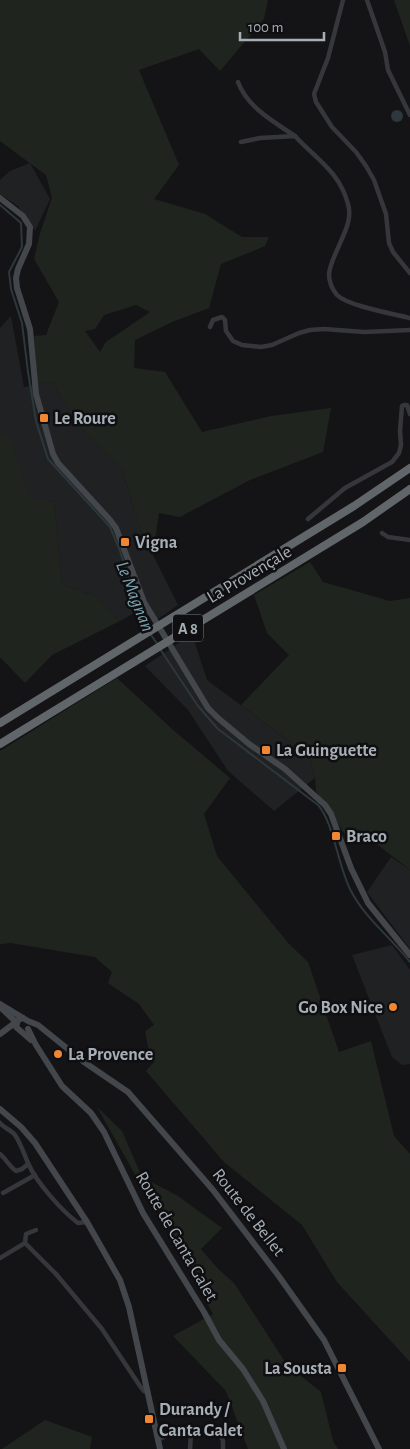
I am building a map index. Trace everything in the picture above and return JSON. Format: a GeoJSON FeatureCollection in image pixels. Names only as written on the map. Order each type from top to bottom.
{"type":"FeatureCollection","features":[{"type":"Feature","properties":{"kind":"highway","name":"La Provençale"},"geometry":{"type":"LineString","coordinates":[[0,723],[354,506],[410,468]]}},
{"type":"Feature","properties":{"kind":"highway","name":"La Provençale"},"geometry":{"type":"LineString","coordinates":[[0,744],[363,522],[410,489]]}},
{"type":"Feature","properties":{"kind":"street"},"geometry":{"type":"LineString","coordinates":[[343,0],[328,58],[314,94],[316,102],[332,127],[356,152],[374,180],[386,214],[391,248],[410,273]]}},
{"type":"Feature","properties":{"kind":"street"},"geometry":{"type":"LineString","coordinates":[[367,0],[385,52],[388,70],[410,115]]}},
{"type":"Feature","properties":{"kind":"street"},"geometry":{"type":"LineString","coordinates":[[238,82],[241,91],[252,103],[268,118],[295,136],[337,178],[349,205],[349,218],[329,273],[331,287],[338,296],[351,302],[410,318]]}},
{"type":"Feature","properties":{"kind":"street"},"geometry":{"type":"LineString","coordinates":[[241,142],[260,138],[295,136]]}},
{"type":"Feature","properties":{"kind":"street"},"geometry":{"type":"LineString","coordinates":[[0,198],[22,216],[30,227],[29,244],[16,278],[17,288],[30,329],[36,394],[53,454],[116,528],[144,602],[208,708],[249,744],[285,769],[325,805],[331,814],[351,868],[368,903],[410,955]]}},
{"type":"Feature","properties":{"kind":"street"},"geometry":{"type":"LineString","coordinates":[[210,327],[213,320],[222,317],[225,320],[226,331],[233,341],[261,347],[272,345],[310,330],[324,329],[364,332],[410,330]]}},
{"type":"Feature","properties":{"kind":"street"},"geometry":{"type":"LineString","coordinates":[[308,519],[345,488],[392,462],[399,453],[401,445],[402,406],[407,405],[410,414]]}},
{"type":"Feature","properties":{"kind":"street"},"geometry":{"type":"LineString","coordinates":[[382,533],[388,537],[410,540]]}},
{"type":"Feature","properties":{"kind":"street"},"geometry":{"type":"LineString","coordinates":[[2,1009],[23,1025]]}},
{"type":"Feature","properties":{"kind":"street"},"geometry":{"type":"LineString","coordinates":[[2,1009],[23,1025]]}},
{"type":"Feature","properties":{"kind":"street"},"geometry":{"type":"LineString","coordinates":[[2,1009],[8,1020],[7,1028]]}},
{"type":"Feature","properties":{"kind":"street"},"geometry":{"type":"LineString","coordinates":[[0,1035],[7,1028],[23,1025]]}},
{"type":"Feature","properties":{"kind":"street"},"geometry":{"type":"LineString","coordinates":[[0,1035],[23,1025]]}},
{"type":"Feature","properties":{"kind":"street","name":"Route de Bellet"},"geometry":{"type":"LineString","coordinates":[[23,1025],[38,1025],[84,1062],[128,1092],[213,1190],[278,1275],[324,1340],[379,1449]]}},
{"type":"Feature","properties":{"kind":"street","name":"Route de Canta Galet"},"geometry":{"type":"LineString","coordinates":[[23,1025],[62,1086],[90,1113],[104,1132],[143,1212],[219,1340],[243,1369],[263,1401],[284,1449]]}},
{"type":"Feature","properties":{"kind":"street"},"geometry":{"type":"LineString","coordinates":[[0,1110],[20,1127],[34,1143],[87,1222],[124,1291],[130,1307],[160,1449]]}},
{"type":"Feature","properties":{"kind":"street"},"geometry":{"type":"LineString","coordinates":[[0,1123],[13,1132],[26,1155],[28,1164],[58,1205],[75,1221],[81,1224],[87,1222]]}},
{"type":"Feature","properties":{"kind":"street"},"geometry":{"type":"LineString","coordinates":[[0,1154],[16,1171],[28,1164]]}},
{"type":"Feature","properties":{"kind":"street"},"geometry":{"type":"LineString","coordinates":[[3,1193],[35,1175]]}},
{"type":"Feature","properties":{"kind":"street"},"geometry":{"type":"LineString","coordinates":[[25,1243],[26,1234],[36,1230]]}},
{"type":"Feature","properties":{"kind":"street"},"geometry":{"type":"LineString","coordinates":[[25,1243],[56,1274],[102,1329],[140,1386],[144,1391],[148,1392]]}},
{"type":"Feature","properties":{"kind":"street"},"geometry":{"type":"LineString","coordinates":[[0,1258],[25,1243]]}},
{"type":"Feature","properties":{"kind":"street"},"geometry":{"type":"LineString","coordinates":[[158,1440],[175,1431],[186,1428],[191,1433],[190,1449]]}},
{"type":"Feature","properties":{"kind":"street"},"geometry":{"type":"LineString","coordinates":[[218,1429],[224,1449]]}},
{"type":"Feature","properties":{"kind":"shaded area"},"geometry":{"type":"Polygon","coordinates":[[[0,0],[268,0],[264,19],[220,71],[199,49],[139,70],[179,165],[154,199],[205,214],[242,237],[269,237],[265,246],[221,264],[209,308],[172,322],[135,340],[134,368],[165,372],[202,432],[271,416],[331,408],[323,452],[250,480],[180,517],[159,513],[153,554],[140,529],[122,469],[78,425],[52,382],[37,385],[34,336],[46,335],[59,302],[34,259],[40,233],[52,198],[46,175],[0,141],[0,0]],[[136,305],[104,315],[95,329],[85,331],[100,352],[106,342],[150,312],[136,305]]]}},
{"type":"Feature","properties":{"kind":"shaded area"},"geometry":{"type":"Polygon","coordinates":[[[394,0],[410,0],[410,46],[394,0]]]}},
{"type":"Feature","properties":{"kind":"shaded area"},"geometry":{"type":"Polygon","coordinates":[[[395,110],[399,110],[403,116],[399,122],[395,122],[391,118],[391,114],[395,110]]]}},
{"type":"Feature","properties":{"kind":"shaded area"},"geometry":{"type":"Polygon","coordinates":[[[30,163],[50,199],[35,231],[18,206],[0,194],[0,180],[10,171],[30,163]]]}},
{"type":"Feature","properties":{"kind":"shaded area"},"geometry":{"type":"Polygon","coordinates":[[[11,316],[24,387],[52,382],[78,425],[122,469],[140,529],[178,605],[158,619],[134,613],[120,621],[93,595],[62,585],[54,502],[30,500],[10,438],[0,434],[0,328],[11,316]]]}},
{"type":"Feature","properties":{"kind":"shaded area"},"geometry":{"type":"Polygon","coordinates":[[[0,434],[10,437],[30,499],[54,502],[62,585],[93,595],[120,621],[52,655],[25,683],[0,657],[0,434]]]}},
{"type":"Feature","properties":{"kind":"shaded area"},"geometry":{"type":"Polygon","coordinates":[[[310,562],[323,582],[390,601],[410,598],[410,870],[364,834],[348,839],[316,791],[315,778],[309,756],[241,705],[289,655],[267,633],[254,595],[310,562]]]}},
{"type":"Feature","properties":{"kind":"shaded area"},"geometry":{"type":"Polygon","coordinates":[[[192,634],[207,680],[309,756],[315,778],[274,811],[228,771],[188,710],[145,666],[192,634]]]}},
{"type":"Feature","properties":{"kind":"shaded area"},"geometry":{"type":"Polygon","coordinates":[[[117,678],[172,729],[230,778],[204,814],[217,856],[289,944],[308,962],[339,1052],[371,1041],[394,1136],[410,1154],[410,1362],[337,1282],[302,1225],[224,1162],[146,1071],[154,1062],[148,1047],[145,1031],[154,1025],[139,1004],[108,983],[112,972],[95,957],[11,943],[0,944],[0,751],[117,678]]]}},
{"type":"Feature","properties":{"kind":"shaded area"},"geometry":{"type":"Polygon","coordinates":[[[391,857],[410,870],[410,949],[367,892],[391,857]]]}},
{"type":"Feature","properties":{"kind":"shaded area"},"geometry":{"type":"Polygon","coordinates":[[[392,945],[410,970],[410,1064],[402,1065],[392,1057],[352,955],[392,945]]]}},
{"type":"Feature","properties":{"kind":"shaded area"},"geometry":{"type":"Polygon","coordinates":[[[97,1107],[122,1131],[142,1177],[178,1196],[222,1228],[201,1249],[218,1269],[234,1283],[287,1365],[321,1392],[333,1441],[338,1449],[248,1449],[226,1391],[173,1336],[213,1314],[163,1220],[97,1107]]]}},
{"type":"Feature","properties":{"kind":"shaded area"},"geometry":{"type":"Polygon","coordinates":[[[45,1420],[92,1437],[90,1449],[2,1449],[45,1420]]]}},
{"type":"Feature","properties":{"kind":"waterway","name":"Le Magnan"},"geometry":{"type":"LineString","coordinates":[[0,205],[21,223],[22,247],[9,272],[11,289],[22,323],[36,421],[48,459],[110,527],[119,548],[144,625],[148,631]]}},
{"type":"Feature","properties":{"kind":"waterway","name":"Le Magnan"},"geometry":{"type":"LineString","coordinates":[[151,635],[158,645]]}},
{"type":"Feature","properties":{"kind":"waterway","name":"Le Magnan"},"geometry":{"type":"LineString","coordinates":[[160,649],[198,706],[218,729],[318,805],[328,823],[351,891],[363,910],[410,962]]}},
{"type":"Feature","properties":{"kind":"place","name":"Le Roure"},"geometry":{"type":"Point","coordinates":[44,418]}},
{"type":"Feature","properties":{"kind":"place","name":"Vigna"},"geometry":{"type":"Point","coordinates":[125,542]}},
{"type":"Feature","properties":{"kind":"place","name":"La Guinguette"},"geometry":{"type":"Point","coordinates":[266,750]}},
{"type":"Feature","properties":{"kind":"place","name":"Braco"},"geometry":{"type":"Point","coordinates":[336,836]}},
{"type":"Feature","properties":{"kind":"place","name":"Go Box Nice"},"geometry":{"type":"Point","coordinates":[393,1007]}},
{"type":"Feature","properties":{"kind":"place","name":"La Provence"},"geometry":{"type":"Point","coordinates":[58,1054]}},
{"type":"Feature","properties":{"kind":"place","name":"La Sousta"},"geometry":{"type":"Point","coordinates":[342,1368]}},
{"type":"Feature","properties":{"kind":"place","name":"Durandy / Canta Galet"},"geometry":{"type":"Point","coordinates":[149,1419]}}]}
